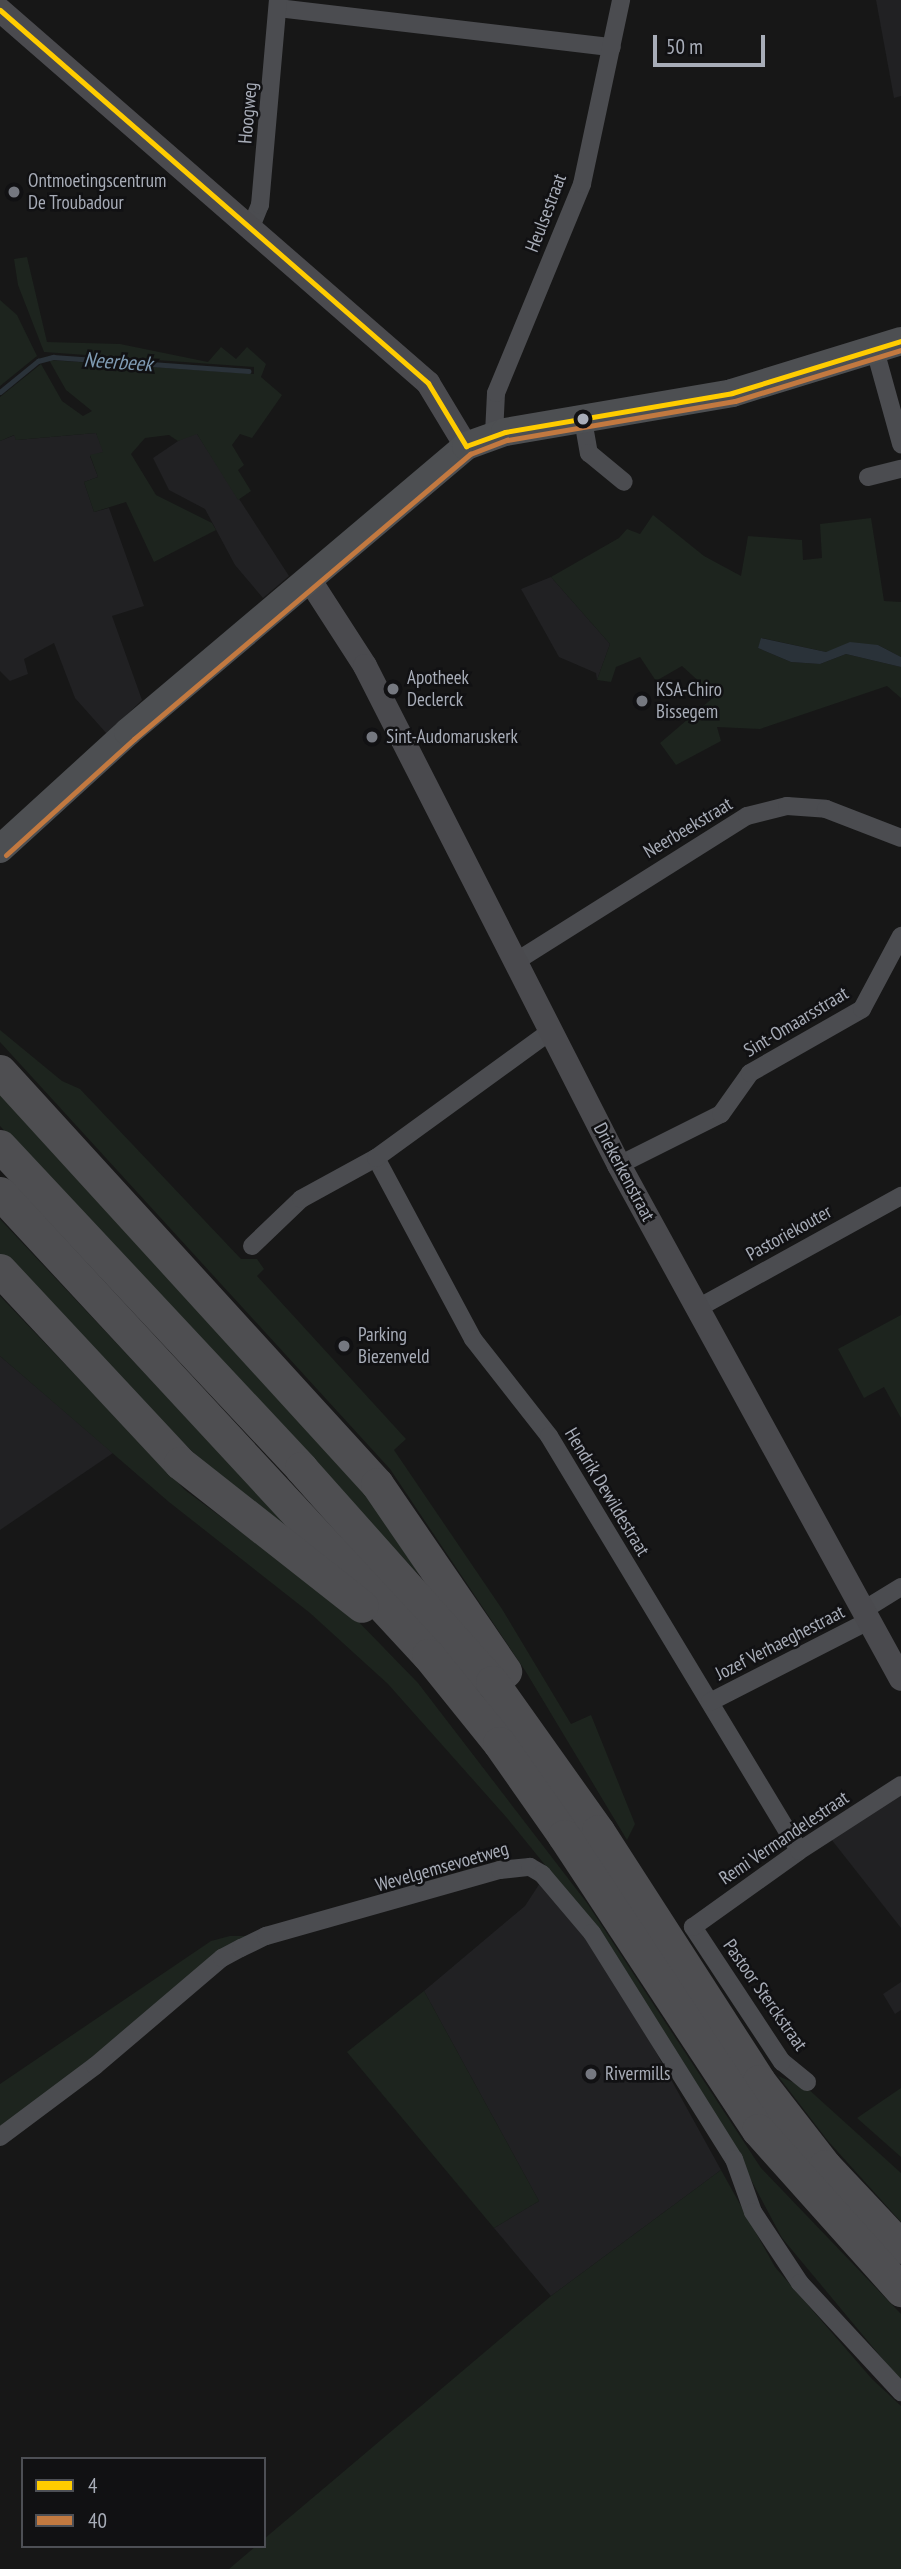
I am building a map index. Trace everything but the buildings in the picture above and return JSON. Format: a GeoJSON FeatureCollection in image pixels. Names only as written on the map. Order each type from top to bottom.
{"type":"FeatureCollection","features":[{"type":"Feature","properties":{"kind":"highway"},"geometry":{"type":"LineString","coordinates":[[0,1071],[377,1484],[498,1659],[520,1696],[519,1718]]}},
{"type":"Feature","properties":{"kind":"highway"},"geometry":{"type":"LineString","coordinates":[[0,1146],[423,1601],[519,1718],[598,1831],[759,2081],[825,2166],[901,2247]]}},
{"type":"Feature","properties":{"kind":"highway"},"geometry":{"type":"LineString","coordinates":[[0,1193],[428,1655],[499,1743],[557,1825],[758,2130],[901,2290]]}},
{"type":"Feature","properties":{"kind":"highway"},"geometry":{"type":"LineString","coordinates":[[0,1270],[180,1463],[428,1655]]}},
{"type":"Feature","properties":{"kind":"main road"},"geometry":{"type":"LineString","coordinates":[[0,849],[258,622],[466,446],[494,434],[742,391],[901,341]]}},
{"type":"Feature","properties":{"kind":"street","name":"Heulsestraat"},"geometry":{"type":"LineString","coordinates":[[494,434],[495,393],[582,184],[621,0]]}},
{"type":"Feature","properties":{"kind":"street"},"geometry":{"type":"LineString","coordinates":[[278,4],[612,47]]}},
{"type":"Feature","properties":{"kind":"street","name":"Hoogweg"},"geometry":{"type":"LineString","coordinates":[[251,227],[260,205],[278,4]]}},
{"type":"Feature","properties":{"kind":"street"},"geometry":{"type":"LineString","coordinates":[[0,10],[428,383],[466,446]]}},
{"type":"Feature","properties":{"kind":"street"},"geometry":{"type":"LineString","coordinates":[[875,350],[901,444]]}},
{"type":"Feature","properties":{"kind":"street"},"geometry":{"type":"LineString","coordinates":[[583,420],[589,453],[624,482]]}},
{"type":"Feature","properties":{"kind":"street"},"geometry":{"type":"LineString","coordinates":[[868,477],[901,469]]}},
{"type":"Feature","properties":{"kind":"street","name":"Driekerkenstraat"},"geometry":{"type":"LineString","coordinates":[[309,579],[360,657],[619,1165],[901,1679]]}},
{"type":"Feature","properties":{"kind":"street","name":"Neerbeekstraat"},"geometry":{"type":"LineString","coordinates":[[515,962],[747,816],[787,806],[826,809],[901,838]]}},
{"type":"Feature","properties":{"kind":"street","name":"Sint-Omaarsstraat"},"geometry":{"type":"LineString","coordinates":[[619,1165],[721,1114],[750,1073],[862,1009],[901,936]]}},
{"type":"Feature","properties":{"kind":"street"},"geometry":{"type":"LineString","coordinates":[[252,1246],[301,1199],[376,1158],[551,1031]]}},
{"type":"Feature","properties":{"kind":"street","name":"Hendrik Dewildestraat"},"geometry":{"type":"LineString","coordinates":[[376,1158],[472,1339],[548,1436],[799,1851]]}},
{"type":"Feature","properties":{"kind":"street","name":"Pastoriekouter"},"geometry":{"type":"LineString","coordinates":[[698,1308],[901,1196]]}},
{"type":"Feature","properties":{"kind":"street","name":"Jozef Verhaeghestraat"},"geometry":{"type":"LineString","coordinates":[[710,1702],[865,1616],[901,1587]]}},
{"type":"Feature","properties":{"kind":"street","name":"Remi Vermandelestraat"},"geometry":{"type":"LineString","coordinates":[[693,1927],[799,1851],[901,1785]]}},
{"type":"Feature","properties":{"kind":"street","name":"Wevelgemsevoetweg"},"geometry":{"type":"LineString","coordinates":[[0,2137],[95,2066],[222,1958],[241,1948],[266,1936],[500,1870],[530,1867],[542,1874],[592,1933],[734,2159],[753,2212],[800,2283],[901,2392]]}},
{"type":"Feature","properties":{"kind":"street","name":"Pastoor Sterckstraat"},"geometry":{"type":"LineString","coordinates":[[693,1927],[782,2062],[807,2082]]}},
{"type":"Feature","properties":{"kind":"shaded area"},"geometry":{"type":"Polygon","coordinates":[[[876,0],[901,0],[901,96],[894,98],[876,0]]]}},
{"type":"Feature","properties":{"kind":"shaded area"},"geometry":{"type":"Polygon","coordinates":[[[27,257],[47,342],[120,344],[208,362],[221,347],[236,359],[247,347],[266,364],[261,377],[282,395],[252,438],[240,434],[232,445],[244,465],[238,470],[251,491],[238,500],[197,434],[178,441],[169,435],[145,438],[131,454],[156,495],[212,523],[216,530],[154,562],[126,502],[94,512],[84,482],[98,477],[90,455],[103,452],[96,433],[16,440],[14,435],[0,441],[0,397],[41,364],[62,401],[83,416],[92,411],[66,390],[49,360],[254,374],[254,367],[44,352],[18,285],[14,259],[27,257]]]}},
{"type":"Feature","properties":{"kind":"shaded area"},"geometry":{"type":"Polygon","coordinates":[[[0,300],[17,315],[37,356],[0,386],[0,300]]]}},
{"type":"Feature","properties":{"kind":"shaded area"},"geometry":{"type":"Polygon","coordinates":[[[96,433],[104,452],[90,456],[98,477],[84,482],[94,512],[109,508],[144,606],[112,616],[142,700],[107,734],[75,698],[54,643],[24,659],[28,674],[10,681],[0,671],[0,441],[15,435],[16,440],[96,433]]]}},
{"type":"Feature","properties":{"kind":"shaded area"},"geometry":{"type":"Polygon","coordinates":[[[190,433],[197,434],[289,576],[263,598],[235,565],[205,509],[169,490],[153,458],[190,433]]]}},
{"type":"Feature","properties":{"kind":"shaded area"},"geometry":{"type":"Polygon","coordinates":[[[653,515],[704,556],[741,576],[748,536],[802,540],[803,560],[822,558],[820,524],[871,518],[884,601],[901,602],[901,657],[878,645],[826,652],[762,638],[758,648],[791,662],[820,664],[846,654],[901,667],[901,698],[887,686],[760,729],[717,727],[721,741],[676,765],[660,743],[715,696],[682,666],[656,681],[640,657],[616,667],[611,682],[597,680],[610,644],[551,577],[619,538],[627,529],[640,534],[653,515]]]}},
{"type":"Feature","properties":{"kind":"shaded area"},"geometry":{"type":"Polygon","coordinates":[[[551,577],[610,644],[597,680],[596,673],[559,657],[521,589],[551,577]]]}},
{"type":"Feature","properties":{"kind":"shaded area"},"geometry":{"type":"Polygon","coordinates":[[[761,638],[826,652],[850,642],[878,645],[901,657],[901,667],[846,654],[820,664],[791,662],[758,648],[761,638]]]}},
{"type":"Feature","properties":{"kind":"shaded area"},"geometry":{"type":"Polygon","coordinates":[[[0,1030],[62,1081],[80,1089],[241,1259],[257,1259],[264,1269],[257,1276],[406,1439],[394,1450],[502,1609],[571,1724],[591,1715],[635,1824],[627,1840],[526,1672],[390,1469],[0,1042],[0,1030]]]}},
{"type":"Feature","properties":{"kind":"shaded area"},"geometry":{"type":"Polygon","coordinates":[[[0,1090],[380,1509],[420,1576],[0,1126],[0,1090]]]}},
{"type":"Feature","properties":{"kind":"shaded area"},"geometry":{"type":"Polygon","coordinates":[[[0,1219],[304,1543],[219,1478],[29,1289],[0,1256],[0,1219]]]}},
{"type":"Feature","properties":{"kind":"shaded area"},"geometry":{"type":"Polygon","coordinates":[[[0,1296],[185,1490],[351,1614],[418,1683],[587,1903],[761,2168],[901,2314],[901,2381],[782,2238],[749,2176],[579,1907],[507,1818],[388,1684],[310,1613],[169,1502],[0,1356],[0,1296]]]}},
{"type":"Feature","properties":{"kind":"shaded area"},"geometry":{"type":"Polygon","coordinates":[[[901,1315],[901,1418],[884,1387],[864,1398],[838,1349],[901,1315]]]}},
{"type":"Feature","properties":{"kind":"shaded area"},"geometry":{"type":"Polygon","coordinates":[[[0,1356],[113,1453],[0,1530],[0,1356]]]}},
{"type":"Feature","properties":{"kind":"shaded area"},"geometry":{"type":"Polygon","coordinates":[[[901,1792],[901,1928],[831,1839],[901,1792]]]}},
{"type":"Feature","properties":{"kind":"shaded area"},"geometry":{"type":"Polygon","coordinates":[[[540,1883],[609,1967],[721,2170],[551,2296],[494,2228],[539,2201],[424,1991],[525,1906],[540,1883]]]}},
{"type":"Feature","properties":{"kind":"shaded area"},"geometry":{"type":"Polygon","coordinates":[[[230,1936],[249,1936],[0,2129],[0,2084],[211,1941],[230,1936]]]}},
{"type":"Feature","properties":{"kind":"shaded area"},"geometry":{"type":"Polygon","coordinates":[[[901,1982],[901,2010],[895,2014],[883,1994],[901,1982]]]}},
{"type":"Feature","properties":{"kind":"shaded area"},"geometry":{"type":"Polygon","coordinates":[[[424,1991],[539,2201],[494,2228],[347,2052],[424,1991]]]}},
{"type":"Feature","properties":{"kind":"shaded area"},"geometry":{"type":"Polygon","coordinates":[[[778,2076],[807,2088],[901,2173],[901,2222],[828,2141],[778,2076]]]}},
{"type":"Feature","properties":{"kind":"shaded area"},"geometry":{"type":"Polygon","coordinates":[[[901,2088],[901,2157],[857,2118],[901,2088]]]}},
{"type":"Feature","properties":{"kind":"shaded area"},"geometry":{"type":"Polygon","coordinates":[[[721,2170],[775,2267],[872,2379],[901,2406],[901,2569],[229,2569],[254,2548],[266,2548],[266,2537],[551,2296],[721,2170]]]}},
{"type":"Feature","properties":{"kind":"waterway","name":"Neerbeek"},"geometry":{"type":"LineString","coordinates":[[0,392],[38,361],[53,357],[248,371]]}},
{"type":"Feature","properties":{"kind":"transit line","name":"4"},"geometry":{"type":"LineString","coordinates":[[0,10],[428,383],[466,446]]}},
{"type":"Feature","properties":{"kind":"transit line","name":"4"},"geometry":{"type":"LineString","coordinates":[[466,446],[505,432],[732,393],[901,341]]}},
{"type":"Feature","properties":{"kind":"transit line","name":"40"},"geometry":{"type":"LineString","coordinates":[[6,855],[134,739],[470,454],[507,440],[735,401],[901,350]]}},
{"type":"Feature","properties":{"kind":"place","name":"Ontmoetingscentrum De Troubadour"},"geometry":{"type":"Point","coordinates":[14,192]}},
{"type":"Feature","properties":{"kind":"place","name":"Apotheek Declerck"},"geometry":{"type":"Point","coordinates":[393,689]}},
{"type":"Feature","properties":{"kind":"place","name":"KSA-Chiro Bissegem"},"geometry":{"type":"Point","coordinates":[642,701]}},
{"type":"Feature","properties":{"kind":"place","name":"Sint-Audomaruskerk"},"geometry":{"type":"Point","coordinates":[372,737]}},
{"type":"Feature","properties":{"kind":"place","name":"Parking Biezenveld"},"geometry":{"type":"Point","coordinates":[344,1346]}},
{"type":"Feature","properties":{"kind":"place","name":"Rivermills"},"geometry":{"type":"Point","coordinates":[591,2074]}}]}
